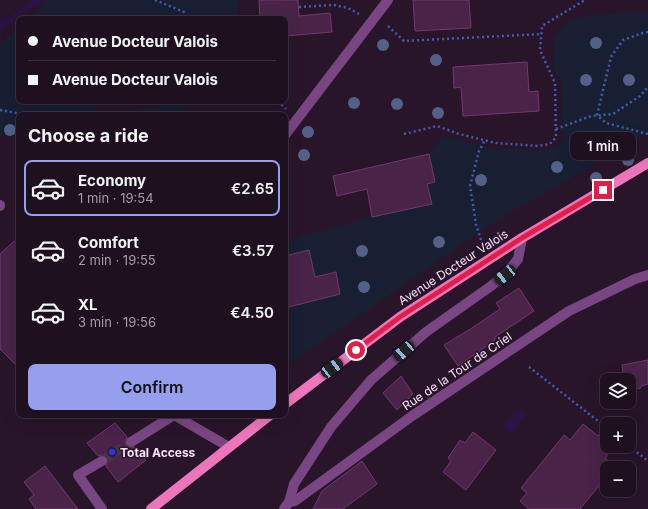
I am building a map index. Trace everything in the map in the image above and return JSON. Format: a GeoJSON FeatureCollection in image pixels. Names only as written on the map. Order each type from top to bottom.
{"type":"FeatureCollection","features":[{"type":"Feature","properties":{"kind":"main road","name":"Avenue Docteur Valois"},"geometry":{"type":"LineString","coordinates":[[288,402],[400,317],[522,238],[647,164]]}},
{"type":"Feature","properties":{"kind":"main road"},"geometry":{"type":"LineString","coordinates":[[151,509],[266,418]]}},
{"type":"Feature","properties":{"kind":"street"},"geometry":{"type":"LineString","coordinates":[[288,130],[388,0]]}},
{"type":"Feature","properties":{"kind":"street"},"geometry":{"type":"LineString","coordinates":[[286,506],[294,484],[331,427],[371,380],[426,332],[505,275],[518,259],[522,238]]}},
{"type":"Feature","properties":{"kind":"street","name":"Rue de la Tour de Criel"},"geometry":{"type":"LineString","coordinates":[[286,506],[412,416],[569,311],[635,279],[648,275]]}},
{"type":"Feature","properties":{"kind":"street"},"geometry":{"type":"LineString","coordinates":[[131,442],[169,418]]}},
{"type":"Feature","properties":{"kind":"street"},"geometry":{"type":"LineString","coordinates":[[179,418],[229,447]]}},
{"type":"Feature","properties":{"kind":"street"},"geometry":{"type":"LineString","coordinates":[[102,461],[78,475],[102,509]]}},
{"type":"Feature","properties":{"kind":"path"},"geometry":{"type":"LineString","coordinates":[[155,0],[184,12],[185,16]]}},
{"type":"Feature","properties":{"kind":"path"},"geometry":{"type":"LineString","coordinates":[[404,134],[437,126],[459,134],[496,143],[538,146],[550,144],[556,137],[555,83],[540,50],[542,26],[585,0]]}},
{"type":"Feature","properties":{"kind":"path"},"geometry":{"type":"LineString","coordinates":[[299,7],[334,5],[348,8],[374,19],[404,41],[542,34]]}},
{"type":"Feature","properties":{"kind":"path"},"geometry":{"type":"LineString","coordinates":[[597,115],[611,57],[623,40],[648,32]]}},
{"type":"Feature","properties":{"kind":"path"},"geometry":{"type":"LineString","coordinates":[[556,129],[591,116],[613,114],[640,96],[648,87]]}},
{"type":"Feature","properties":{"kind":"path"},"geometry":{"type":"LineString","coordinates":[[0,110],[16,113]]}},
{"type":"Feature","properties":{"kind":"path"},"geometry":{"type":"LineString","coordinates":[[597,115],[606,123],[648,134]]}},
{"type":"Feature","properties":{"kind":"path"},"geometry":{"type":"LineString","coordinates":[[481,240],[476,224],[470,186],[479,151],[485,140]]}},
{"type":"Feature","properties":{"kind":"path"},"geometry":{"type":"LineString","coordinates":[[529,367],[600,423]]}},
{"type":"Feature","properties":{"kind":"path"},"geometry":{"type":"LineString","coordinates":[[636,452],[648,461]]}},
{"type":"Feature","properties":{"kind":"shaded area"},"geometry":{"type":"Polygon","coordinates":[[[49,0],[237,0],[239,16],[31,16],[49,0]]]}},
{"type":"Feature","properties":{"kind":"shaded area"},"geometry":{"type":"Polygon","coordinates":[[[648,12],[648,133],[494,222],[288,365],[288,307],[340,294],[336,273],[315,277],[309,250],[288,255],[288,240],[372,217],[432,204],[427,184],[434,182],[429,154],[442,136],[491,148],[549,150],[563,141],[561,79],[554,71],[554,36],[571,21],[587,15],[648,12]]]}},
{"type":"Feature","properties":{"kind":"shaded area"},"geometry":{"type":"Polygon","coordinates":[[[16,30],[16,104],[94,104],[96,112],[16,112],[16,136],[0,134],[0,44],[16,30]]]}},
{"type":"Feature","properties":{"kind":"shaded area"},"geometry":{"type":"Polygon","coordinates":[[[168,104],[185,104],[187,112],[121,112],[168,104]]]}},
{"type":"Feature","properties":{"kind":"shaded area"},"geometry":{"type":"Polygon","coordinates":[[[517,408],[526,415],[512,434],[503,427],[517,408]]]}},
{"type":"Feature","properties":{"kind":"building"},"geometry":{"type":"Polygon","coordinates":[[[259,0],[298,0],[299,16],[330,13],[332,32],[288,36],[288,16],[260,16],[259,0]]]}},
{"type":"Feature","properties":{"kind":"building"},"geometry":{"type":"Polygon","coordinates":[[[413,0],[469,0],[471,28],[415,31],[413,0]]]}},
{"type":"Feature","properties":{"kind":"building"},"geometry":{"type":"Polygon","coordinates":[[[527,62],[529,92],[538,91],[539,111],[463,116],[461,87],[454,88],[453,67],[527,62]]]}},
{"type":"Feature","properties":{"kind":"building"},"geometry":{"type":"Polygon","coordinates":[[[429,154],[435,182],[427,184],[432,204],[372,217],[367,189],[337,196],[333,176],[429,154]]]}},
{"type":"Feature","properties":{"kind":"building"},"geometry":{"type":"Polygon","coordinates":[[[16,240],[16,365],[0,349],[0,254],[16,240]]]}},
{"type":"Feature","properties":{"kind":"building"},"geometry":{"type":"Polygon","coordinates":[[[309,250],[315,277],[336,272],[340,294],[288,307],[288,255],[309,250]]]}},
{"type":"Feature","properties":{"kind":"building"},"geometry":{"type":"Polygon","coordinates":[[[519,288],[534,311],[495,337],[495,340],[458,366],[444,345],[500,309],[496,303],[519,288]]]}},
{"type":"Feature","properties":{"kind":"building"},"geometry":{"type":"Polygon","coordinates":[[[648,360],[648,384],[636,389],[636,373],[618,373],[623,372],[622,365],[648,360]]]}},
{"type":"Feature","properties":{"kind":"building"},"geometry":{"type":"Polygon","coordinates":[[[401,376],[413,394],[397,410],[383,393],[401,376]]]}},
{"type":"Feature","properties":{"kind":"building"},"geometry":{"type":"Polygon","coordinates":[[[115,423],[127,437],[125,442],[126,446],[131,448],[135,447],[146,460],[118,482],[106,466],[108,461],[107,457],[102,455],[98,456],[87,443],[115,423]]]}},
{"type":"Feature","properties":{"kind":"building"},"geometry":{"type":"Polygon","coordinates":[[[583,424],[598,436],[600,434],[600,453],[607,453],[605,458],[608,461],[600,461],[600,484],[580,509],[529,509],[520,501],[527,493],[521,488],[564,435],[570,440],[583,424]]]}},
{"type":"Feature","properties":{"kind":"building"},"geometry":{"type":"Polygon","coordinates":[[[473,432],[496,450],[466,490],[443,472],[451,461],[448,458],[460,440],[465,443],[473,432]]]}},
{"type":"Feature","properties":{"kind":"building"},"geometry":{"type":"Polygon","coordinates":[[[362,461],[377,484],[343,509],[313,509],[322,491],[362,461]]]}},
{"type":"Feature","properties":{"kind":"building"},"geometry":{"type":"Polygon","coordinates":[[[45,466],[78,509],[36,509],[29,499],[34,495],[24,482],[45,466]]]}},
{"type":"Feature","properties":{"kind":"waterway"},"geometry":{"type":"LineString","coordinates":[[0,26],[39,0]]}},
{"type":"Feature","properties":{"kind":"tunnel"},"geometry":{"type":"LineString","coordinates":[[102,461],[131,442]]}},
{"type":"Feature","properties":{"kind":"place","name":"Total Access"},"geometry":{"type":"Point","coordinates":[112,452]}},
{"type":"Feature","properties":{"kind":"route"},"geometry":{"type":"LineString","coordinates":[[356,350],[400,317],[522,238],[603,190]]}}]}
